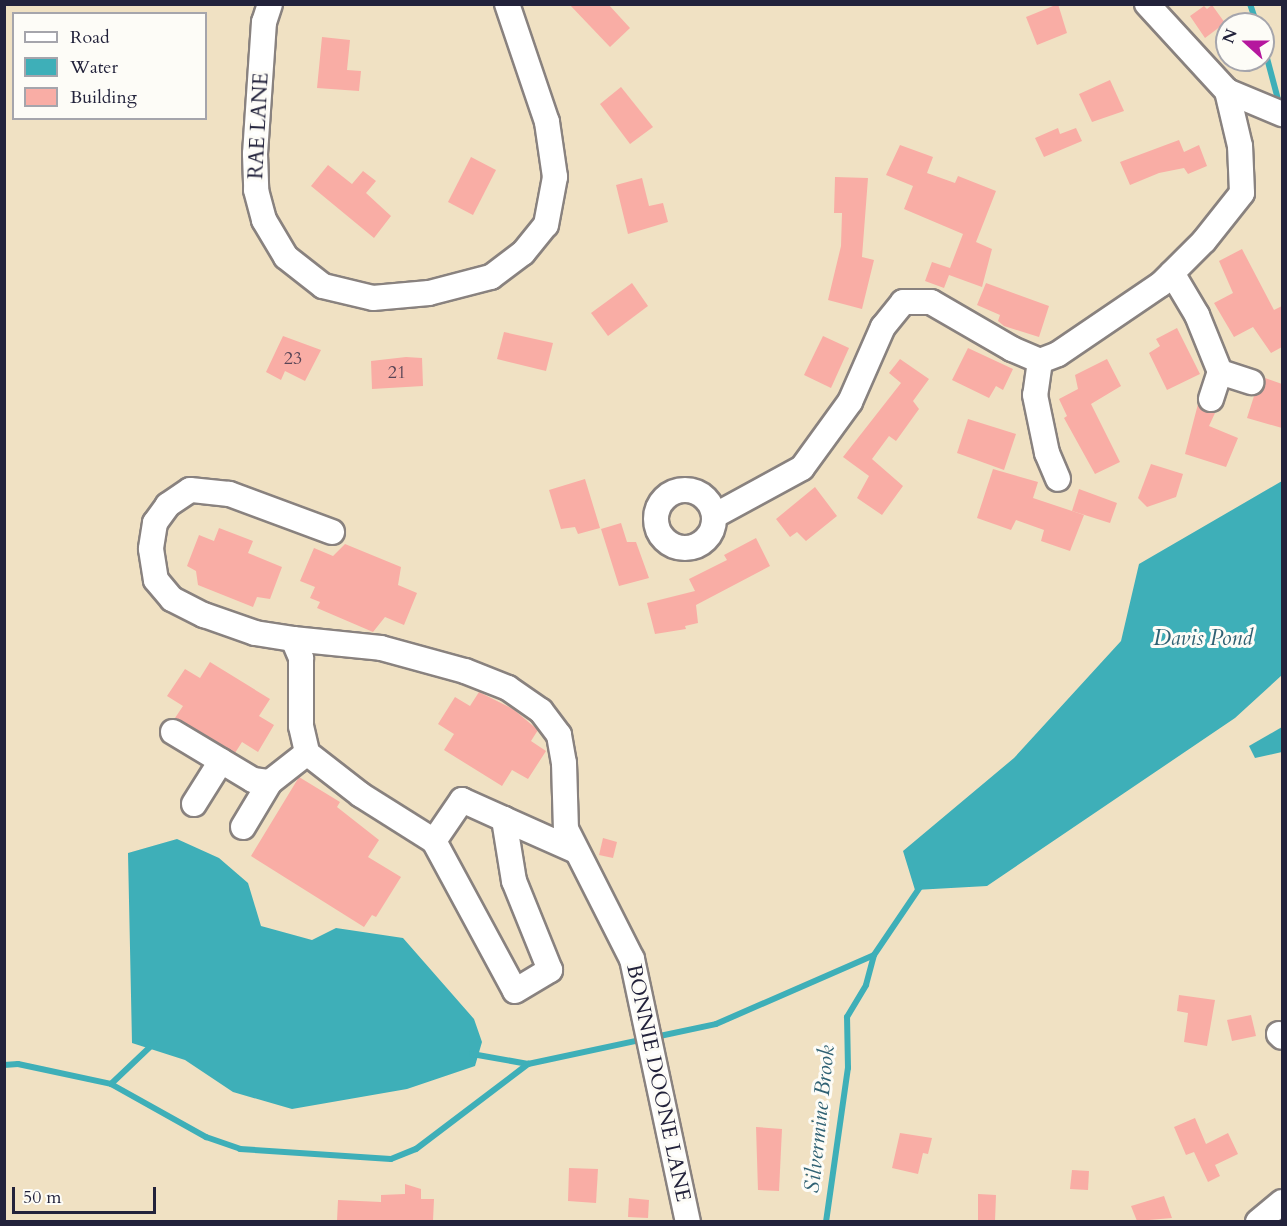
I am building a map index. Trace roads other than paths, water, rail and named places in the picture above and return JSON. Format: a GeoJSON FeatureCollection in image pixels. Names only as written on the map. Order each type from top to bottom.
{"type":"FeatureCollection","features":[{"type":"Feature","properties":{"kind":"street","name":"RAE LANE"},"geometry":{"type":"LineString","coordinates":[[270,4],[264,22],[255,154],[256,190],[264,220],[286,257],[323,286],[373,298],[429,293],[491,277],[523,253],[546,225],[555,177],[547,122],[507,4]]}},
{"type":"Feature","properties":{"kind":"street"},"geometry":{"type":"LineString","coordinates":[[1147,4],[1227,91],[1251,103],[1282,114]]}},
{"type":"Feature","properties":{"kind":"street"},"geometry":{"type":"LineString","coordinates":[[714,516],[802,468],[850,402],[883,327],[903,302],[931,302],[1012,350],[1040,361],[1058,354],[1172,273],[1242,193],[1240,146],[1227,91]]}},
{"type":"Feature","properties":{"kind":"street"},"geometry":{"type":"LineString","coordinates":[[1172,273],[1197,315],[1220,372],[1211,399]]}},
{"type":"Feature","properties":{"kind":"street"},"geometry":{"type":"LineString","coordinates":[[1040,361],[1035,395],[1047,453],[1058,479]]}},
{"type":"Feature","properties":{"kind":"street"},"geometry":{"type":"LineString","coordinates":[[1220,372],[1251,382]]}},
{"type":"Feature","properties":{"kind":"street","name":"BONNIE DOONE LANE"},"geometry":{"type":"LineString","coordinates":[[332,532],[229,494],[190,490],[168,505],[156,523],[152,564],[163,591],[231,627],[293,639],[381,648],[465,671],[508,688],[541,711],[559,735],[564,763],[563,814],[576,851],[624,939],[638,981],[688,1221]]}},
{"type":"Feature","properties":{"kind":"street"},"geometry":{"type":"LineString","coordinates":[[293,639],[301,658],[301,726],[307,753],[361,795],[434,841],[515,991],[550,970],[514,881],[504,819]]}},
{"type":"Feature","properties":{"kind":"street"},"geometry":{"type":"LineString","coordinates":[[173,732],[253,780],[270,783]]}},
{"type":"Feature","properties":{"kind":"street"},"geometry":{"type":"LineString","coordinates":[[243,827],[270,783],[307,753]]}},
{"type":"Feature","properties":{"kind":"street"},"geometry":{"type":"LineString","coordinates":[[194,804],[221,761]]}},
{"type":"Feature","properties":{"kind":"street"},"geometry":{"type":"LineString","coordinates":[[434,841],[462,800],[576,851]]}},
{"type":"Feature","properties":{"kind":"street"},"geometry":{"type":"LineString","coordinates":[[1258,1221],[1282,1202]]}},
{"type":"Feature","properties":{"kind":"water","name":"Davis Pond"},"geometry":{"type":"Polygon","coordinates":[[[1282,481],[1282,675],[1235,718],[987,886],[915,890],[903,851],[1014,758],[1121,641],[1139,564],[1282,481]]]}},
{"type":"Feature","properties":{"kind":"water"},"geometry":{"type":"Polygon","coordinates":[[[1282,727],[1282,752],[1255,758],[1249,746],[1282,727]]]}},
{"type":"Feature","properties":{"kind":"water"},"geometry":{"type":"Polygon","coordinates":[[[177,839],[219,858],[248,883],[261,926],[312,940],[336,928],[403,938],[474,1019],[482,1042],[475,1066],[407,1089],[292,1109],[233,1092],[185,1060],[132,1043],[128,853],[177,839]]]}},
{"type":"Feature","properties":{"kind":"waterway"},"geometry":{"type":"LineString","coordinates":[[1250,4],[1253,12]]}},
{"type":"Feature","properties":{"kind":"waterway"},"geometry":{"type":"LineString","coordinates":[[1271,72],[1280,107]]}},
{"type":"Feature","properties":{"kind":"waterway"},"geometry":{"type":"LineString","coordinates":[[655,1037],[716,1024],[874,955],[920,887]]}},
{"type":"Feature","properties":{"kind":"waterway","name":"Silvermine Brook"},"geometry":{"type":"LineString","coordinates":[[826,1222],[848,1068],[847,1017],[866,985],[874,955]]}},
{"type":"Feature","properties":{"kind":"waterway"},"geometry":{"type":"LineString","coordinates":[[4,1065],[18,1064],[111,1084],[206,1137],[240,1149],[391,1159],[416,1149],[528,1064],[645,1039]]}},
{"type":"Feature","properties":{"kind":"waterway"},"geometry":{"type":"LineString","coordinates":[[111,1084],[154,1043]]}},
{"type":"Feature","properties":{"kind":"waterway"},"geometry":{"type":"LineString","coordinates":[[472,1054],[528,1064]]}}]}
